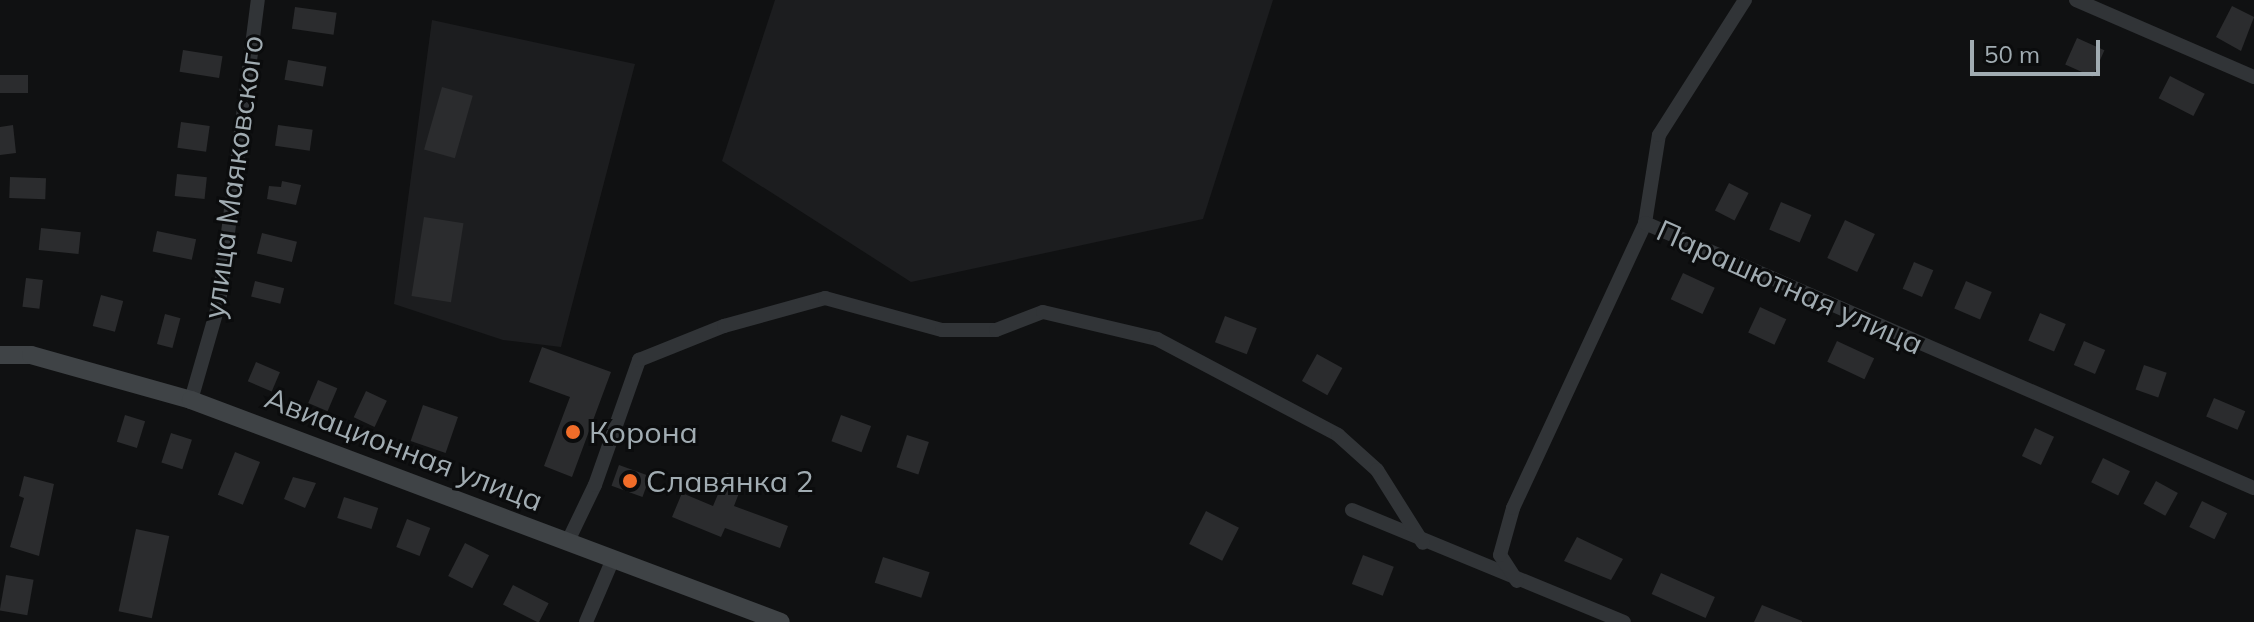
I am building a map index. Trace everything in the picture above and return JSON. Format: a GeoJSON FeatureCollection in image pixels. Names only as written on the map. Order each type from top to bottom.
{"type":"FeatureCollection","features":[{"type":"Feature","properties":{"kind":"main road","name":"Авиационная улица"},"geometry":{"type":"LineString","coordinates":[[0,355],[31,355],[191,400],[781,622]]}},
{"type":"Feature","properties":{"kind":"street","name":"улица Маяковского"},"geometry":{"type":"LineString","coordinates":[[191,400],[219,303],[258,0]]}},
{"type":"Feature","properties":{"kind":"street"},"geometry":{"type":"LineString","coordinates":[[1645,223],[1659,135],[1745,0]]}},
{"type":"Feature","properties":{"kind":"street"},"geometry":{"type":"LineString","coordinates":[[2076,0],[2254,77]]}},
{"type":"Feature","properties":{"kind":"street","name":"Парашютная улица"},"geometry":{"type":"LineString","coordinates":[[1517,581],[1500,555],[1513,508],[1645,223],[2254,488]]}},
{"type":"Feature","properties":{"kind":"street"},"geometry":{"type":"LineString","coordinates":[[568,541],[595,485],[639,360],[724,326],[825,298],[942,330],[996,330],[1043,312],[1157,339],[1338,435],[1377,470],[1423,543]]}},
{"type":"Feature","properties":{"kind":"street"},"geometry":{"type":"LineString","coordinates":[[1352,510],[1423,543],[1624,622]]}},
{"type":"Feature","properties":{"kind":"street"},"geometry":{"type":"LineString","coordinates":[[586,622],[613,559]]}},
{"type":"Feature","properties":{"kind":"shaded area"},"geometry":{"type":"Polygon","coordinates":[[[775,0],[1273,0],[1203,219],[911,282],[722,161],[775,0]]]}},
{"type":"Feature","properties":{"kind":"shaded area"},"geometry":{"type":"Polygon","coordinates":[[[432,20],[635,64],[561,347],[503,340],[394,304],[432,20]]]}},
{"type":"Feature","properties":{"kind":"building"},"geometry":{"type":"Polygon","coordinates":[[[2232,6],[2254,17],[2241,51],[2216,37],[2232,6]]]}},
{"type":"Feature","properties":{"kind":"building"},"geometry":{"type":"Polygon","coordinates":[[[295,7],[337,13],[334,35],[292,29],[295,7]]]}},
{"type":"Feature","properties":{"kind":"building"},"geometry":{"type":"Polygon","coordinates":[[[2077,38],[2104,50],[2093,77],[2065,64],[2077,38]]]}},
{"type":"Feature","properties":{"kind":"building"},"geometry":{"type":"Polygon","coordinates":[[[183,50],[223,56],[219,78],[180,72],[183,50]]]}},
{"type":"Feature","properties":{"kind":"building"},"geometry":{"type":"Polygon","coordinates":[[[288,60],[326,67],[323,86],[285,80],[288,60]]]}},
{"type":"Feature","properties":{"kind":"building"},"geometry":{"type":"Polygon","coordinates":[[[0,75],[28,75],[28,93],[0,93],[0,75]]]}},
{"type":"Feature","properties":{"kind":"building"},"geometry":{"type":"Polygon","coordinates":[[[2170,76],[2205,94],[2193,116],[2159,98],[2170,76]]]}},
{"type":"Feature","properties":{"kind":"building"},"geometry":{"type":"Polygon","coordinates":[[[442,87],[473,96],[455,158],[424,149],[442,87]]]}},
{"type":"Feature","properties":{"kind":"building"},"geometry":{"type":"Polygon","coordinates":[[[181,122],[210,126],[206,152],[177,148],[181,122]]]}},
{"type":"Feature","properties":{"kind":"building"},"geometry":{"type":"Polygon","coordinates":[[[13,125],[16,153],[0,155],[0,127],[13,125]]]}},
{"type":"Feature","properties":{"kind":"building"},"geometry":{"type":"Polygon","coordinates":[[[278,125],[313,130],[310,151],[275,146],[278,125]]]}},
{"type":"Feature","properties":{"kind":"building"},"geometry":{"type":"Polygon","coordinates":[[[177,174],[207,177],[205,199],[175,196],[177,174]]]}},
{"type":"Feature","properties":{"kind":"building"},"geometry":{"type":"Polygon","coordinates":[[[10,177],[46,178],[45,199],[9,198],[10,177]]]}},
{"type":"Feature","properties":{"kind":"building"},"geometry":{"type":"Polygon","coordinates":[[[282,181],[301,185],[296,205],[267,199],[269,186],[281,187],[282,181]]]}},
{"type":"Feature","properties":{"kind":"building"},"geometry":{"type":"Polygon","coordinates":[[[1729,183],[1749,193],[1735,221],[1715,211],[1729,183]]]}},
{"type":"Feature","properties":{"kind":"building"},"geometry":{"type":"Polygon","coordinates":[[[1781,202],[1811,215],[1800,243],[1769,230],[1781,202]]]}},
{"type":"Feature","properties":{"kind":"building"},"geometry":{"type":"Polygon","coordinates":[[[424,217],[464,223],[451,302],[411,296],[424,217]]]}},
{"type":"Feature","properties":{"kind":"building"},"geometry":{"type":"Polygon","coordinates":[[[1845,220],[1875,234],[1857,272],[1827,258],[1845,220]]]}},
{"type":"Feature","properties":{"kind":"building"},"geometry":{"type":"Polygon","coordinates":[[[41,228],[81,232],[78,254],[39,250],[41,228]]]}},
{"type":"Feature","properties":{"kind":"building"},"geometry":{"type":"Polygon","coordinates":[[[157,231],[196,239],[192,260],[153,252],[157,231]]]}},
{"type":"Feature","properties":{"kind":"building"},"geometry":{"type":"Polygon","coordinates":[[[262,233],[297,242],[292,262],[257,253],[262,233]]]}},
{"type":"Feature","properties":{"kind":"building"},"geometry":{"type":"Polygon","coordinates":[[[1914,262],[1933,270],[1922,297],[1903,289],[1914,262]]]}},
{"type":"Feature","properties":{"kind":"building"},"geometry":{"type":"Polygon","coordinates":[[[1683,273],[1715,288],[1702,314],[1671,299],[1683,273]]]}},
{"type":"Feature","properties":{"kind":"building"},"geometry":{"type":"Polygon","coordinates":[[[26,278],[43,280],[39,309],[22,307],[26,278]]]}},
{"type":"Feature","properties":{"kind":"building"},"geometry":{"type":"Polygon","coordinates":[[[255,281],[284,288],[280,304],[251,297],[255,281]]]}},
{"type":"Feature","properties":{"kind":"building"},"geometry":{"type":"Polygon","coordinates":[[[1966,281],[1992,292],[1980,320],[1954,309],[1966,281]]]}},
{"type":"Feature","properties":{"kind":"building"},"geometry":{"type":"Polygon","coordinates":[[[101,295],[123,301],[115,332],[93,326],[101,295]]]}},
{"type":"Feature","properties":{"kind":"building"},"geometry":{"type":"Polygon","coordinates":[[[1760,307],[1786,319],[1774,345],[1748,332],[1760,307]]]}},
{"type":"Feature","properties":{"kind":"building"},"geometry":{"type":"Polygon","coordinates":[[[2040,313],[2066,324],[2054,352],[2028,341],[2040,313]]]}},
{"type":"Feature","properties":{"kind":"building"},"geometry":{"type":"Polygon","coordinates":[[[165,314],[180,318],[172,348],[157,344],[165,314]]]}},
{"type":"Feature","properties":{"kind":"building"},"geometry":{"type":"Polygon","coordinates":[[[1225,316],[1257,328],[1247,354],[1215,342],[1225,316]]]}},
{"type":"Feature","properties":{"kind":"building"},"geometry":{"type":"Polygon","coordinates":[[[1837,341],[1874,358],[1864,379],[1827,362],[1837,341]]]}},
{"type":"Feature","properties":{"kind":"building"},"geometry":{"type":"Polygon","coordinates":[[[2084,341],[2105,350],[2095,374],[2074,365],[2084,341]]]}},
{"type":"Feature","properties":{"kind":"building","name":"Корона"},"geometry":{"type":"Polygon","coordinates":[[[542,347],[611,372],[572,477],[544,466],[570,397],[529,382],[542,347]]]}},
{"type":"Feature","properties":{"kind":"building"},"geometry":{"type":"Polygon","coordinates":[[[1317,354],[1342,368],[1327,395],[1302,381],[1317,354]]]}},
{"type":"Feature","properties":{"kind":"building"},"geometry":{"type":"Polygon","coordinates":[[[256,362],[280,372],[272,391],[248,381],[256,362]]]}},
{"type":"Feature","properties":{"kind":"building"},"geometry":{"type":"Polygon","coordinates":[[[2144,365],[2167,373],[2158,397],[2136,390],[2144,365]]]}},
{"type":"Feature","properties":{"kind":"building"},"geometry":{"type":"Polygon","coordinates":[[[318,380],[337,388],[328,411],[308,403],[318,380]]]}},
{"type":"Feature","properties":{"kind":"building"},"geometry":{"type":"Polygon","coordinates":[[[366,391],[387,401],[375,427],[354,417],[366,391]]]}},
{"type":"Feature","properties":{"kind":"building"},"geometry":{"type":"Polygon","coordinates":[[[2214,398],[2245,411],[2237,430],[2206,416],[2214,398]]]}},
{"type":"Feature","properties":{"kind":"building"},"geometry":{"type":"Polygon","coordinates":[[[423,405],[458,417],[446,453],[411,441],[423,405]]]}},
{"type":"Feature","properties":{"kind":"building"},"geometry":{"type":"Polygon","coordinates":[[[125,415],[145,421],[137,448],[117,442],[125,415]]]}},
{"type":"Feature","properties":{"kind":"building"},"geometry":{"type":"Polygon","coordinates":[[[841,415],[871,426],[861,452],[831,441],[841,415]]]}},
{"type":"Feature","properties":{"kind":"building"},"geometry":{"type":"Polygon","coordinates":[[[2035,428],[2054,437],[2041,465],[2022,456],[2035,428]]]}},
{"type":"Feature","properties":{"kind":"building"},"geometry":{"type":"Polygon","coordinates":[[[171,433],[192,440],[182,469],[161,462],[171,433]]]}},
{"type":"Feature","properties":{"kind":"building"},"geometry":{"type":"Polygon","coordinates":[[[907,435],[929,442],[918,474],[896,467],[907,435]]]}},
{"type":"Feature","properties":{"kind":"building"},"geometry":{"type":"Polygon","coordinates":[[[235,452],[260,462],[243,505],[218,495],[235,452]]]}},
{"type":"Feature","properties":{"kind":"building"},"geometry":{"type":"Polygon","coordinates":[[[2103,458],[2130,471],[2118,495],[2091,482],[2103,458]]]}},
{"type":"Feature","properties":{"kind":"building","name":"Славянка 2"},"geometry":{"type":"Polygon","coordinates":[[[619,465],[650,476],[642,497],[611,486],[619,465]]]}},
{"type":"Feature","properties":{"kind":"building"},"geometry":{"type":"Polygon","coordinates":[[[727,473],[744,480],[734,506],[788,526],[780,548],[725,528],[721,537],[672,517],[682,493],[713,506],[727,473]]]}},
{"type":"Feature","properties":{"kind":"building"},"geometry":{"type":"Polygon","coordinates":[[[24,476],[54,484],[39,556],[10,547],[24,498],[19,496],[24,476]]]}},
{"type":"Feature","properties":{"kind":"building"},"geometry":{"type":"Polygon","coordinates":[[[293,477],[316,483],[305,508],[284,499],[293,477]]]}},
{"type":"Feature","properties":{"kind":"building"},"geometry":{"type":"Polygon","coordinates":[[[2156,481],[2178,493],[2165,516],[2143,504],[2156,481]]]}},
{"type":"Feature","properties":{"kind":"building"},"geometry":{"type":"Polygon","coordinates":[[[344,497],[378,508],[371,529],[337,518],[344,497]]]}},
{"type":"Feature","properties":{"kind":"building"},"geometry":{"type":"Polygon","coordinates":[[[2202,501],[2227,513],[2214,539],[2189,527],[2202,501]]]}},
{"type":"Feature","properties":{"kind":"building"},"geometry":{"type":"Polygon","coordinates":[[[1206,511],[1239,528],[1222,561],[1189,544],[1206,511]]]}},
{"type":"Feature","properties":{"kind":"building"},"geometry":{"type":"Polygon","coordinates":[[[407,519],[430,528],[420,556],[396,547],[407,519]]]}},
{"type":"Feature","properties":{"kind":"building"},"geometry":{"type":"Polygon","coordinates":[[[136,529],[169,536],[152,618],[119,611],[136,529]]]}},
{"type":"Feature","properties":{"kind":"building"},"geometry":{"type":"Polygon","coordinates":[[[1577,537],[1623,559],[1611,580],[1564,561],[1577,537]]]}},
{"type":"Feature","properties":{"kind":"building"},"geometry":{"type":"Polygon","coordinates":[[[465,543],[489,555],[472,588],[448,576],[465,543]]]}},
{"type":"Feature","properties":{"kind":"building"},"geometry":{"type":"Polygon","coordinates":[[[1363,555],[1394,567],[1383,596],[1352,584],[1363,555]]]}},
{"type":"Feature","properties":{"kind":"building"},"geometry":{"type":"Polygon","coordinates":[[[883,557],[930,572],[921,598],[875,583],[883,557]]]}},
{"type":"Feature","properties":{"kind":"building"},"geometry":{"type":"Polygon","coordinates":[[[1661,573],[1715,597],[1706,618],[1652,594],[1661,573]]]}},
{"type":"Feature","properties":{"kind":"building"},"geometry":{"type":"Polygon","coordinates":[[[6,575],[34,580],[27,615],[0,610],[6,575]]]}},
{"type":"Feature","properties":{"kind":"building"},"geometry":{"type":"Polygon","coordinates":[[[513,585],[549,603],[539,622],[503,605],[513,585]]]}},
{"type":"Feature","properties":{"kind":"building"},"geometry":{"type":"Polygon","coordinates":[[[1762,605],[1802,621],[1802,622],[1754,622],[1762,605]]]}},
{"type":"Feature","properties":{"kind":"place","name":"Корона"},"geometry":{"type":"Point","coordinates":[573,432]}},
{"type":"Feature","properties":{"kind":"place","name":"Славянка 2"},"geometry":{"type":"Point","coordinates":[630,481]}}]}
